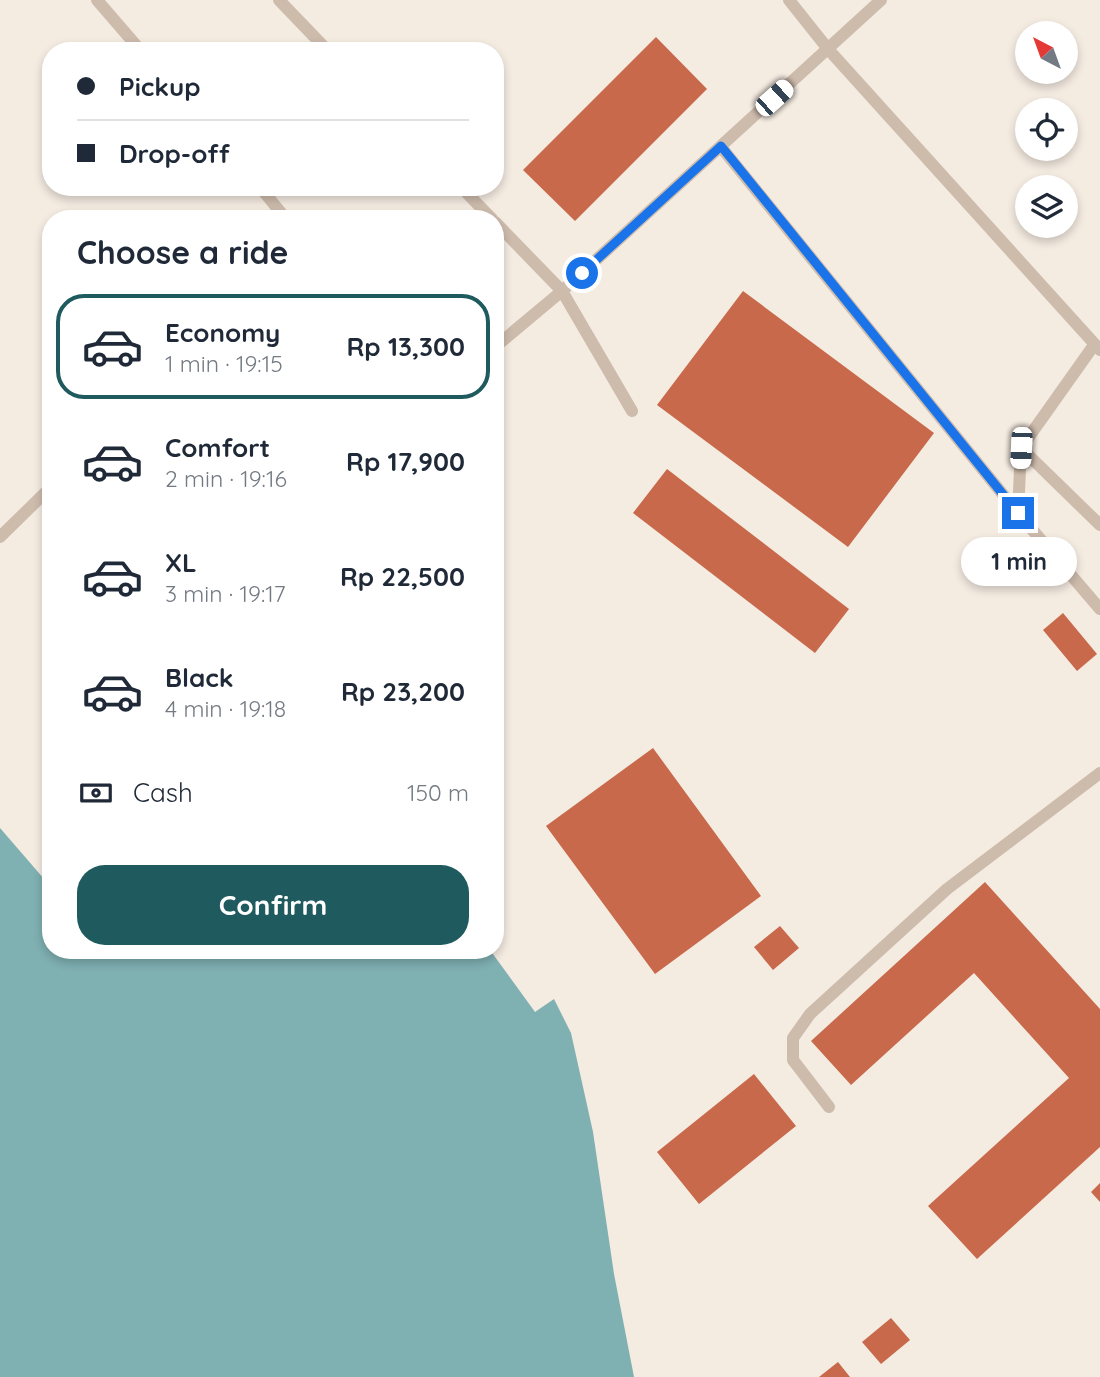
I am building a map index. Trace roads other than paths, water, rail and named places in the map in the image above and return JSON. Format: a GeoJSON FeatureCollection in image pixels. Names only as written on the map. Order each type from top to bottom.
{"type":"FeatureCollection","features":[{"type":"Feature","properties":{"kind":"lane"},"geometry":{"type":"LineString","coordinates":[[97,0],[133,42]]}},
{"type":"Feature","properties":{"kind":"lane"},"geometry":{"type":"LineString","coordinates":[[279,0],[319,42]]}},
{"type":"Feature","properties":{"kind":"lane"},"geometry":{"type":"LineString","coordinates":[[789,0],[828,50],[1097,347],[1021,448],[1018,513]]}},
{"type":"Feature","properties":{"kind":"lane"},"geometry":{"type":"LineString","coordinates":[[504,339],[562,291],[881,0]]}},
{"type":"Feature","properties":{"kind":"lane"},"geometry":{"type":"LineString","coordinates":[[721,146],[1018,513],[1100,608]]}},
{"type":"Feature","properties":{"kind":"lane"},"geometry":{"type":"LineString","coordinates":[[267,196],[279,210]]}},
{"type":"Feature","properties":{"kind":"lane"},"geometry":{"type":"LineString","coordinates":[[470,196],[484,210]]}},
{"type":"Feature","properties":{"kind":"lane"},"geometry":{"type":"LineString","coordinates":[[504,230],[562,291],[632,411]]}},
{"type":"Feature","properties":{"kind":"lane"},"geometry":{"type":"LineString","coordinates":[[1021,448],[1100,525]]}},
{"type":"Feature","properties":{"kind":"lane"},"geometry":{"type":"LineString","coordinates":[[0,537],[42,496]]}},
{"type":"Feature","properties":{"kind":"lane"},"geometry":{"type":"LineString","coordinates":[[829,1107],[793,1060],[793,1038],[810,1014],[947,889],[1100,774]]}},
{"type":"Feature","properties":{"kind":"water"},"geometry":{"type":"Polygon","coordinates":[[[0,828],[42,877],[42,959],[497,959],[535,1012],[554,999],[571,1033],[593,1132],[614,1274],[634,1377],[0,1377],[0,828]]]}}]}
